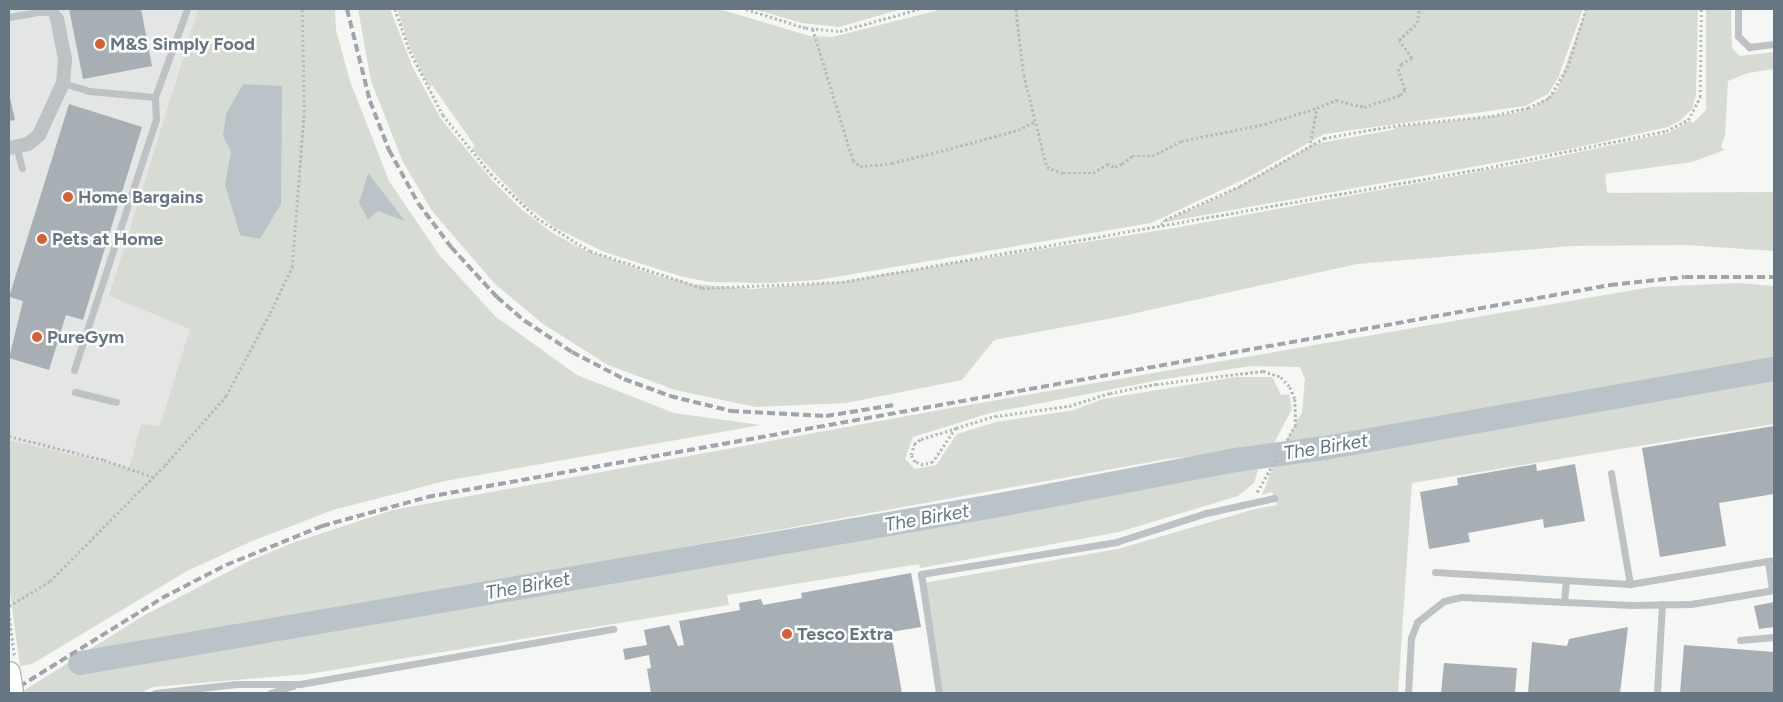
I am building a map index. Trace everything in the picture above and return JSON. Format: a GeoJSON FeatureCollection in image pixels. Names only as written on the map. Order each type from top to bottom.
{"type":"FeatureCollection","features":[{"type":"Feature","properties":{"kind":"main road"},"geometry":{"type":"LineString","coordinates":[[12,693],[13,670]]}},
{"type":"Feature","properties":{"kind":"street"},"geometry":{"type":"LineString","coordinates":[[12,147],[28,144],[39,135],[63,83],[66,59],[56,14]]}},
{"type":"Feature","properties":{"kind":"lane"},"geometry":{"type":"LineString","coordinates":[[74,370],[156,119],[155,97],[187,9]]}},
{"type":"Feature","properties":{"kind":"lane"},"geometry":{"type":"LineString","coordinates":[[1738,9],[1738,36],[1749,47],[1774,44]]}},
{"type":"Feature","properties":{"kind":"lane"},"geometry":{"type":"LineString","coordinates":[[9,17],[49,12],[56,14]]}},
{"type":"Feature","properties":{"kind":"lane"},"geometry":{"type":"LineString","coordinates":[[63,83],[89,92],[155,97]]}},
{"type":"Feature","properties":{"kind":"lane"},"geometry":{"type":"LineString","coordinates":[[12,147],[22,168]]}},
{"type":"Feature","properties":{"kind":"lane"},"geometry":{"type":"LineString","coordinates":[[75,392],[116,402]]}},
{"type":"Feature","properties":{"kind":"lane"},"geometry":{"type":"LineString","coordinates":[[1611,473],[1630,584]]}},
{"type":"Feature","properties":{"kind":"lane"},"geometry":{"type":"LineString","coordinates":[[939,693],[920,574],[1116,542],[1206,513],[1274,498]]}},
{"type":"Feature","properties":{"kind":"lane"},"geometry":{"type":"LineString","coordinates":[[1408,693],[1411,638],[1416,622],[1430,609],[1444,601],[1462,597],[1564,602],[1691,604],[1773,590],[1771,561],[1630,584],[1435,572]]}},
{"type":"Feature","properties":{"kind":"lane"},"geometry":{"type":"LineString","coordinates":[[1564,602],[1566,580]]}},
{"type":"Feature","properties":{"kind":"lane"},"geometry":{"type":"LineString","coordinates":[[1657,693],[1662,604]]}},
{"type":"Feature","properties":{"kind":"lane"},"geometry":{"type":"LineString","coordinates":[[270,693],[300,684],[614,629]]}},
{"type":"Feature","properties":{"kind":"lane"},"geometry":{"type":"LineString","coordinates":[[1740,640],[1774,636]]}},
{"type":"Feature","properties":{"kind":"lane"},"geometry":{"type":"LineString","coordinates":[[155,693],[237,684],[300,684]]}},
{"type":"Feature","properties":{"kind":"path"},"geometry":{"type":"LineString","coordinates":[[9,606],[50,581],[154,477],[226,396],[292,268],[304,112],[302,9]]}},
{"type":"Feature","properties":{"kind":"path"},"geometry":{"type":"LineString","coordinates":[[395,9],[410,51],[443,115],[491,174],[537,218],[590,251],[702,288],[842,282],[1480,169],[1666,131],[1688,120],[1700,97],[1700,9]]}},
{"type":"Feature","properties":{"kind":"path"},"geometry":{"type":"LineString","coordinates":[[746,9],[813,29],[840,31],[918,9]]}},
{"type":"Feature","properties":{"kind":"path"},"geometry":{"type":"LineString","coordinates":[[1016,9],[1018,42],[1034,122],[1047,167],[1079,176],[1093,173],[1106,164],[1115,167],[1132,156],[1152,156],[1181,141],[1265,124],[1336,100],[1364,107],[1400,95],[1405,90],[1398,71],[1401,64],[1412,58],[1399,40],[1417,23],[1419,9]]}},
{"type":"Feature","properties":{"kind":"path"},"geometry":{"type":"LineString","coordinates":[[1160,226],[1165,220],[1240,186],[1324,138],[1398,125],[1492,116],[1528,108],[1550,98],[1567,68],[1586,9]]}},
{"type":"Feature","properties":{"kind":"path"},"geometry":{"type":"LineString","coordinates":[[813,29],[853,160],[860,166],[892,163],[941,151],[1018,130],[1034,122]]}},
{"type":"Feature","properties":{"kind":"path"},"geometry":{"type":"LineString","coordinates":[[1309,145],[1317,108]]}},
{"type":"Feature","properties":{"kind":"path"},"geometry":{"type":"LineString","coordinates":[[956,428],[933,462],[923,465],[915,462],[911,455],[914,444],[921,439],[956,428],[995,416],[1069,406],[1110,392],[1199,381],[1230,372],[1263,371],[1281,377],[1290,387],[1295,399],[1296,425],[1271,465],[1252,503]]}},
{"type":"Feature","properties":{"kind":"path"},"geometry":{"type":"LineString","coordinates":[[9,436],[104,460],[154,477]]}},
{"type":"Feature","properties":{"kind":"path"},"geometry":{"type":"LineString","coordinates":[[9,613],[13,670]]}},
{"type":"Feature","properties":{"kind":"shaded area"},"geometry":{"type":"Polygon","coordinates":[[[9,9],[198,9],[109,296],[191,329],[160,427],[141,424],[129,468],[9,440],[9,9]]]}},
{"type":"Feature","properties":{"kind":"shaded area"},"geometry":{"type":"Polygon","coordinates":[[[198,9],[335,9],[336,30],[350,81],[389,181],[440,256],[496,317],[577,375],[674,413],[761,425],[445,481],[333,510],[252,541],[187,571],[32,664],[20,666],[9,586],[9,440],[129,468],[141,424],[160,426],[190,329],[109,296],[198,9]]]}},
{"type":"Feature","properties":{"kind":"shaded area"},"geometry":{"type":"Polygon","coordinates":[[[358,9],[390,9],[413,68],[441,119],[491,179],[521,209],[551,232],[584,250],[658,276],[694,284],[753,289],[844,281],[1180,227],[1547,159],[1668,133],[1690,121],[1693,123],[1706,110],[1706,9],[1731,9],[1732,48],[1740,56],[1774,52],[1774,69],[1748,73],[1728,81],[1725,135],[1721,147],[1725,150],[1692,162],[1605,174],[1607,193],[1774,192],[1774,251],[1686,245],[1572,246],[1357,264],[1118,317],[994,340],[962,380],[846,403],[756,407],[675,390],[608,365],[543,324],[494,283],[432,211],[403,162],[371,81],[358,9]]]}},
{"type":"Feature","properties":{"kind":"shaded area"},"geometry":{"type":"Polygon","coordinates":[[[397,9],[719,9],[810,36],[832,37],[943,9],[1583,9],[1558,78],[1548,94],[1525,106],[1324,134],[1249,177],[1151,223],[818,280],[770,283],[709,282],[680,276],[604,252],[554,227],[525,205],[472,149],[475,146],[432,85],[429,87],[410,48],[397,9]]]}},
{"type":"Feature","properties":{"kind":"shaded area"},"geometry":{"type":"Polygon","coordinates":[[[753,9],[902,9],[839,27],[802,23],[753,9]]]}},
{"type":"Feature","properties":{"kind":"shaded area"},"geometry":{"type":"Polygon","coordinates":[[[1586,9],[1698,9],[1696,95],[1692,109],[1681,120],[1668,127],[1566,150],[1160,223],[1224,195],[1314,144],[1392,130],[1397,127],[1515,113],[1533,108],[1557,90],[1586,9]]]}},
{"type":"Feature","properties":{"kind":"shaded area"},"geometry":{"type":"Polygon","coordinates":[[[243,84],[282,86],[281,204],[260,239],[240,235],[225,185],[231,152],[223,136],[226,114],[243,84]]]}},
{"type":"Feature","properties":{"kind":"shaded area"},"geometry":{"type":"Polygon","coordinates":[[[368,173],[405,221],[378,211],[368,220],[359,203],[368,173]]]}},
{"type":"Feature","properties":{"kind":"shaded area"},"geometry":{"type":"Polygon","coordinates":[[[1739,283],[1774,286],[1774,361],[1282,448],[1302,412],[1305,379],[1300,367],[1251,366],[1159,380],[990,413],[913,437],[905,459],[915,469],[936,465],[957,434],[996,422],[1074,410],[1103,399],[1236,377],[1272,377],[1281,395],[1289,394],[1292,409],[1272,447],[1167,459],[79,657],[81,667],[933,521],[1261,460],[1254,483],[1238,496],[1119,532],[920,568],[919,564],[727,595],[729,605],[308,674],[153,687],[140,693],[23,693],[23,691],[143,616],[249,561],[295,542],[393,510],[951,408],[1651,287],[1739,283]]]}},
{"type":"Feature","properties":{"kind":"shaded area"},"geometry":{"type":"Polygon","coordinates":[[[1774,375],[1774,424],[1412,483],[1398,693],[943,693],[923,583],[1118,549],[1255,509],[1277,505],[1272,492],[1262,495],[1277,456],[1316,457],[1774,375]]]}},
{"type":"Feature","properties":{"kind":"building"},"geometry":{"type":"Polygon","coordinates":[[[69,9],[141,9],[152,66],[83,79],[69,9]]]}},
{"type":"Feature","properties":{"kind":"building"},"geometry":{"type":"Polygon","coordinates":[[[9,93],[15,120],[9,121],[9,93]]]}},
{"type":"Feature","properties":{"kind":"building"},"geometry":{"type":"Polygon","coordinates":[[[69,104],[142,127],[83,320],[66,315],[49,370],[9,358],[23,301],[9,297],[69,104]]]}},
{"type":"Feature","properties":{"kind":"building"},"geometry":{"type":"Polygon","coordinates":[[[1774,426],[1774,494],[1719,503],[1726,546],[1660,557],[1642,448],[1774,426]]]}},
{"type":"Feature","properties":{"kind":"building"},"geometry":{"type":"Polygon","coordinates":[[[1536,464],[1537,471],[1575,464],[1585,521],[1544,528],[1543,519],[1468,533],[1470,542],[1429,549],[1420,492],[1458,485],[1457,478],[1536,464]]]}},
{"type":"Feature","properties":{"kind":"building","name":"Tesco Extra"},"geometry":{"type":"Polygon","coordinates":[[[911,573],[921,627],[891,632],[902,693],[651,693],[647,669],[651,668],[649,655],[625,660],[623,649],[647,645],[644,630],[669,625],[678,646],[684,645],[679,621],[740,610],[739,603],[761,599],[763,605],[802,598],[801,593],[911,573]]]}},
{"type":"Feature","properties":{"kind":"building"},"geometry":{"type":"Polygon","coordinates":[[[1774,602],[1774,627],[1759,629],[1754,606],[1774,602]]]}},
{"type":"Feature","properties":{"kind":"building"},"geometry":{"type":"Polygon","coordinates":[[[1628,627],[1620,693],[1528,693],[1532,642],[1567,646],[1569,639],[1628,627]]]}},
{"type":"Feature","properties":{"kind":"building"},"geometry":{"type":"Polygon","coordinates":[[[1684,645],[1774,652],[1774,693],[1680,693],[1684,645]]]}},
{"type":"Feature","properties":{"kind":"building"},"geometry":{"type":"Polygon","coordinates":[[[1444,663],[1517,668],[1515,693],[1441,693],[1444,663]]]}},
{"type":"Feature","properties":{"kind":"waterway","name":"The Birket"},"geometry":{"type":"LineString","coordinates":[[80,663],[1005,504],[1236,460],[1325,448],[1774,369]]}},
{"type":"Feature","properties":{"kind":"railway"},"geometry":{"type":"LineString","coordinates":[[347,9],[370,101],[389,150],[418,203],[451,247],[497,297],[525,321],[572,352],[624,379],[670,396],[731,411],[826,416],[894,405]]}},
{"type":"Feature","properties":{"kind":"railway"},"geometry":{"type":"LineString","coordinates":[[9,693],[162,598],[226,565],[322,526],[427,497],[1610,285],[1685,277],[1774,277]]}},
{"type":"Feature","properties":{"kind":"place","name":"M&S Simply Food"},"geometry":{"type":"Point","coordinates":[100,44]}},
{"type":"Feature","properties":{"kind":"place","name":"Home Bargains"},"geometry":{"type":"Point","coordinates":[68,197]}},
{"type":"Feature","properties":{"kind":"place","name":"Pets at Home"},"geometry":{"type":"Point","coordinates":[42,239]}},
{"type":"Feature","properties":{"kind":"place","name":"PureGym"},"geometry":{"type":"Point","coordinates":[37,337]}},
{"type":"Feature","properties":{"kind":"place","name":"Tesco Extra"},"geometry":{"type":"Point","coordinates":[787,634]}}]}
